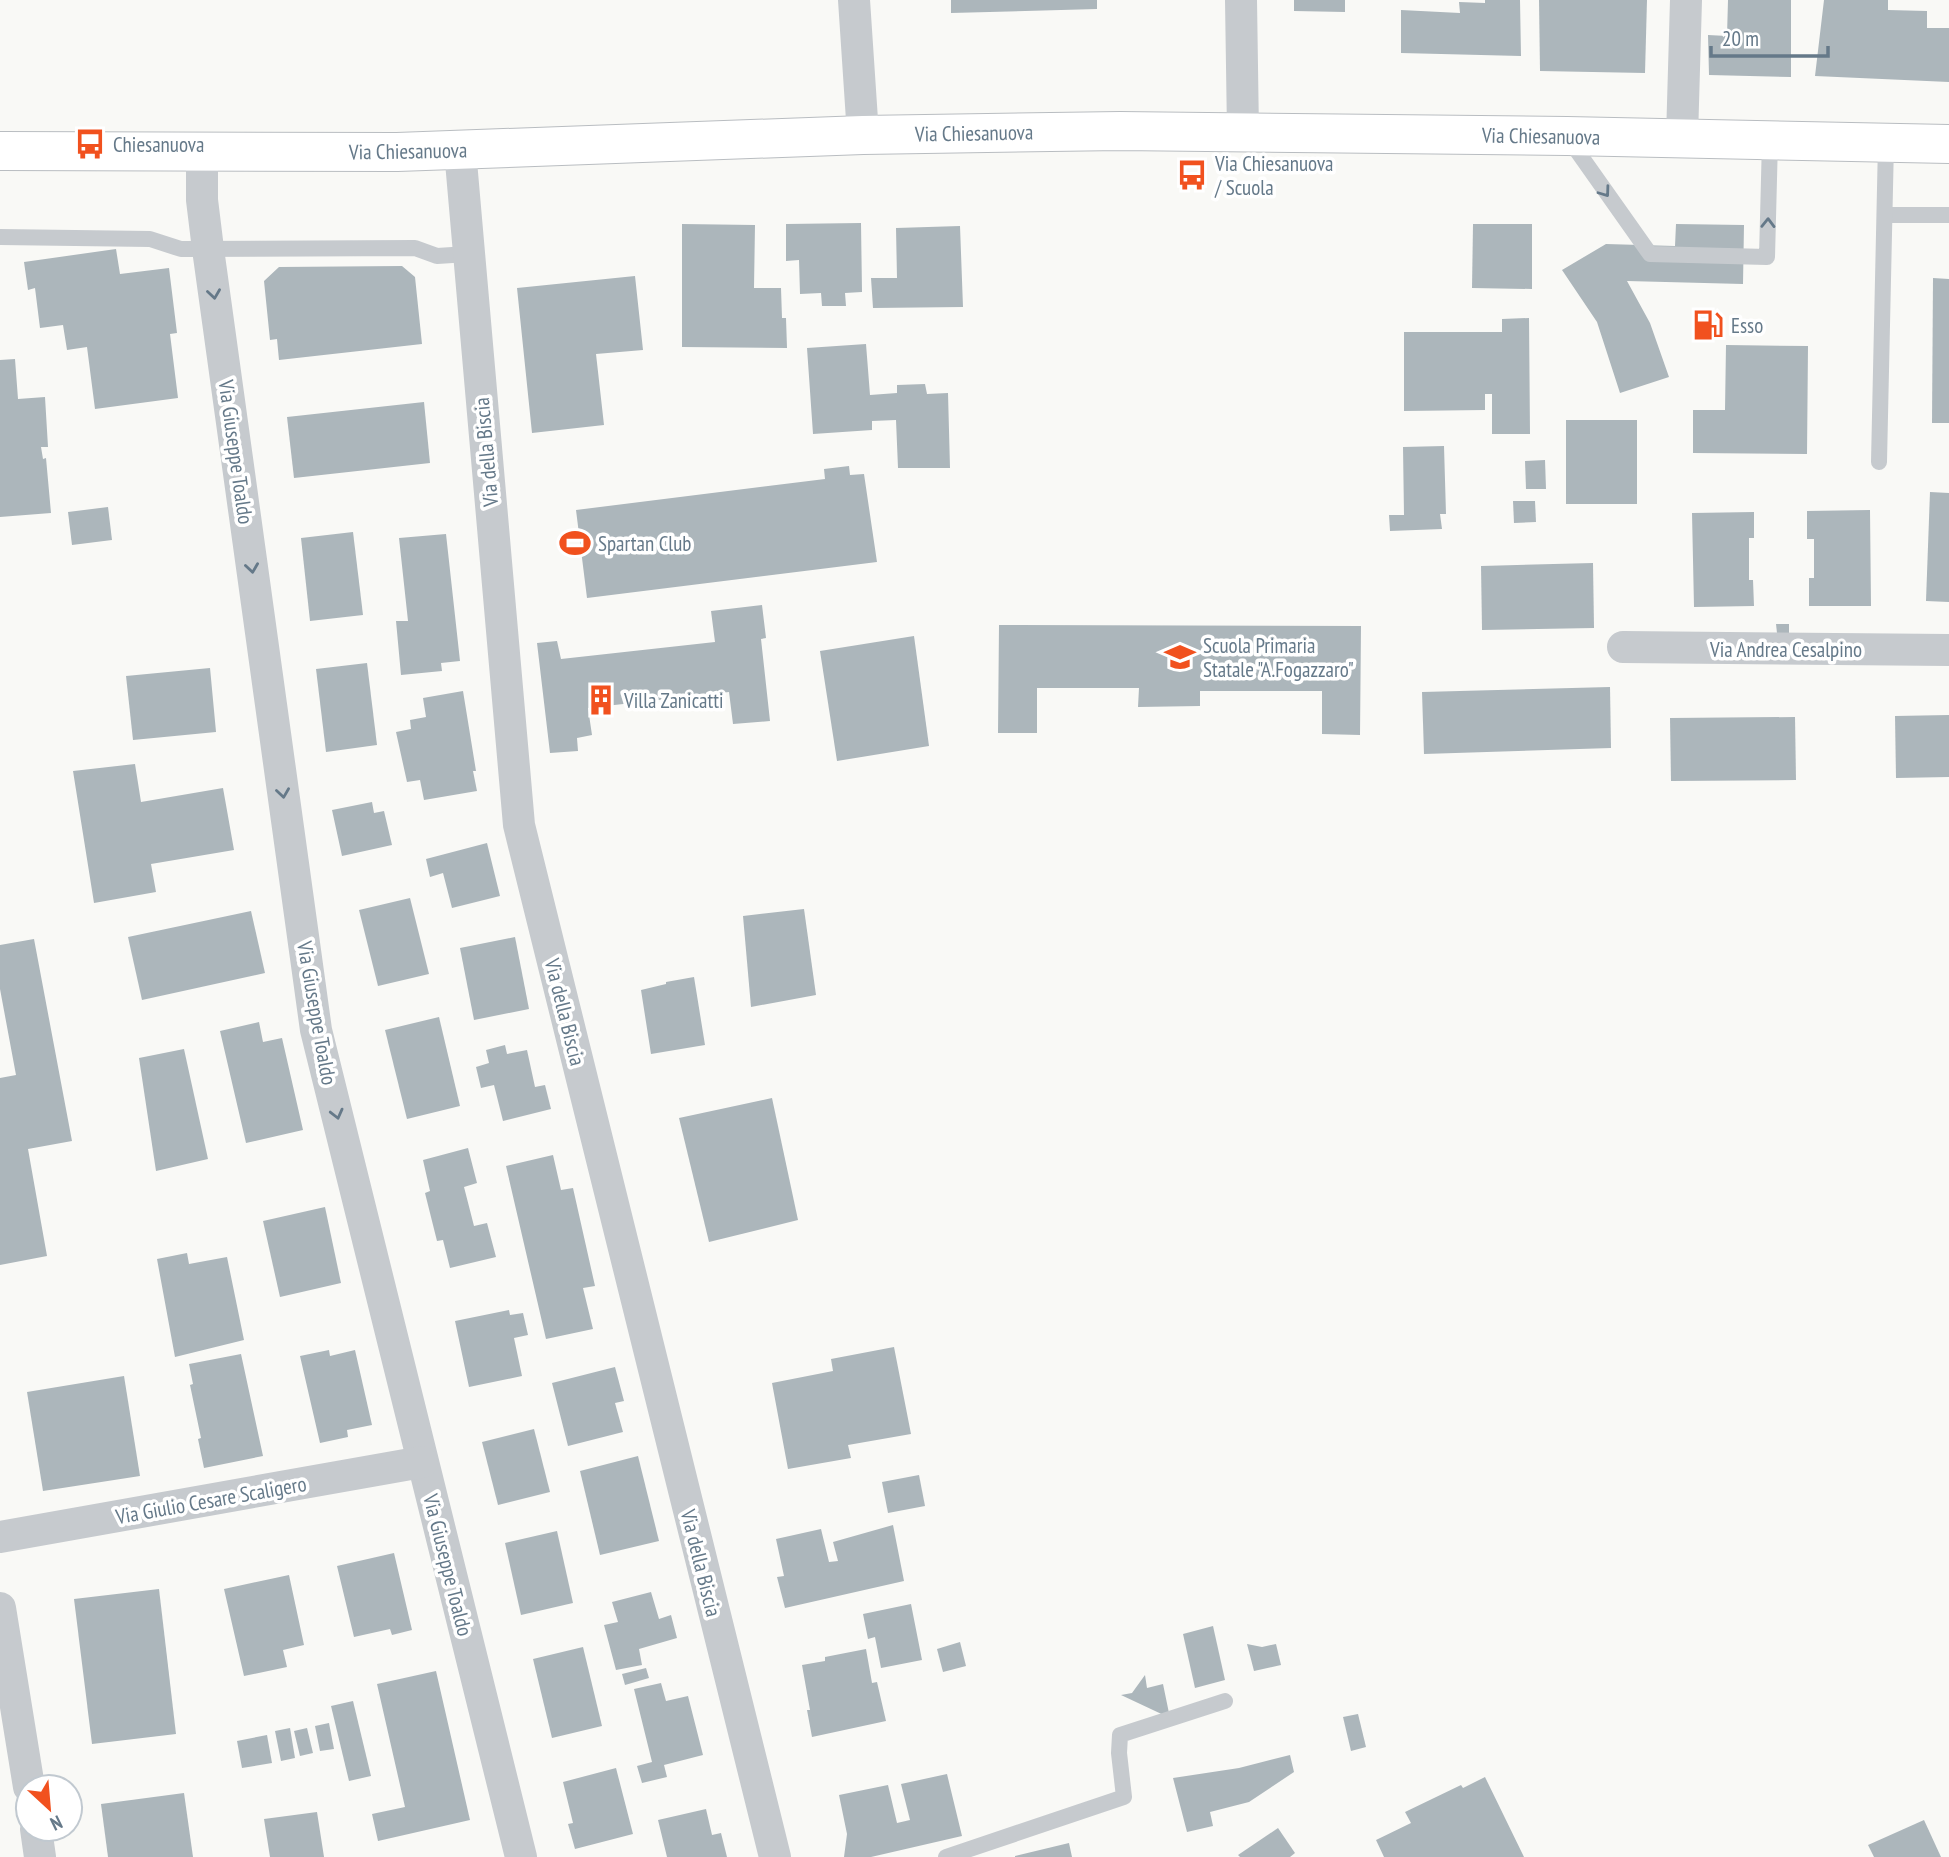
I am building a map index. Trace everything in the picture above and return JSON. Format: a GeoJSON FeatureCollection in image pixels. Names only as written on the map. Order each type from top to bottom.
{"type":"FeatureCollection","features":[{"type":"Feature","properties":{"kind":"main road","name":"Via Chiesanuova"},"geometry":{"type":"LineString","coordinates":[[0,152],[460,150],[863,135],[1243,132],[1949,144]]}},
{"type":"Feature","properties":{"kind":"street"},"geometry":{"type":"LineString","coordinates":[[855,0],[863,135]]}},
{"type":"Feature","properties":{"kind":"street"},"geometry":{"type":"LineString","coordinates":[[1241,0],[1243,132]]}},
{"type":"Feature","properties":{"kind":"street"},"geometry":{"type":"LineString","coordinates":[[1682,138],[1686,0]]}},
{"type":"Feature","properties":{"kind":"street","name":"Via della Biscia"},"geometry":{"type":"LineString","coordinates":[[460,150],[519,825],[775,1857]]}},
{"type":"Feature","properties":{"kind":"street","name":"Via Giuseppe Toaldo"},"geometry":{"type":"LineString","coordinates":[[202,153],[202,200],[208,249],[316,1030],[521,1857]]}},
{"type":"Feature","properties":{"kind":"street","name":"Via Andrea Cesalpino"},"geometry":{"type":"LineString","coordinates":[[1623,647],[1949,650]]}},
{"type":"Feature","properties":{"kind":"street","name":"Via Giulio Cesare Scaligero"},"geometry":{"type":"LineString","coordinates":[[0,1537],[422,1462]]}},
{"type":"Feature","properties":{"kind":"street"},"geometry":{"type":"LineString","coordinates":[[0,1608],[27,1773]]}},
{"type":"Feature","properties":{"kind":"lane"},"geometry":{"type":"LineString","coordinates":[[1567,136],[1650,254],[1754,257],[1767,257],[1770,140]]}},
{"type":"Feature","properties":{"kind":"lane"},"geometry":{"type":"LineString","coordinates":[[1879,462],[1886,143]]}},
{"type":"Feature","properties":{"kind":"lane"},"geometry":{"type":"LineString","coordinates":[[1885,215],[1949,215]]}},
{"type":"Feature","properties":{"kind":"lane"},"geometry":{"type":"LineString","coordinates":[[0,237],[150,239],[181,249],[415,248],[437,256],[468,254]]}},
{"type":"Feature","properties":{"kind":"lane"},"geometry":{"type":"LineString","coordinates":[[946,1857],[1124,1797],[1119,1753],[1120,1735],[1225,1702]]}},
{"type":"Feature","properties":{"kind":"building"},"geometry":{"type":"Polygon","coordinates":[[[951,0],[1097,0],[1097,9],[951,13],[951,0]]]}},
{"type":"Feature","properties":{"kind":"building"},"geometry":{"type":"Polygon","coordinates":[[[1294,0],[1345,0],[1345,12],[1294,11],[1294,0]]]}},
{"type":"Feature","properties":{"kind":"building"},"geometry":{"type":"Polygon","coordinates":[[[1485,0],[1520,0],[1521,56],[1401,53],[1401,10],[1460,13],[1459,2],[1485,3],[1485,0]]]}},
{"type":"Feature","properties":{"kind":"building"},"geometry":{"type":"Polygon","coordinates":[[[1539,0],[1647,0],[1645,73],[1540,71],[1539,0]]]}},
{"type":"Feature","properties":{"kind":"building"},"geometry":{"type":"Polygon","coordinates":[[[1728,0],[1791,0],[1791,77],[1709,75],[1708,35],[1727,36],[1728,0]]]}},
{"type":"Feature","properties":{"kind":"building"},"geometry":{"type":"Polygon","coordinates":[[[1824,0],[1888,0],[1888,10],[1927,11],[1927,28],[1949,28],[1949,82],[1815,76],[1824,0]]]}},
{"type":"Feature","properties":{"kind":"building"},"geometry":{"type":"Polygon","coordinates":[[[861,223],[862,292],[845,293],[846,306],[822,306],[821,293],[800,294],[799,260],[786,261],[786,224],[861,223]]]}},
{"type":"Feature","properties":{"kind":"building"},"geometry":{"type":"Polygon","coordinates":[[[682,224],[755,225],[754,288],[781,288],[787,348],[682,347],[682,224]]]}},
{"type":"Feature","properties":{"kind":"building"},"geometry":{"type":"Polygon","coordinates":[[[1473,224],[1532,224],[1532,289],[1472,288],[1473,224]]]}},
{"type":"Feature","properties":{"kind":"building"},"geometry":{"type":"Polygon","coordinates":[[[1676,224],[1744,225],[1743,284],[1627,281],[1650,323],[1669,377],[1620,393],[1597,322],[1562,270],[1606,244],[1675,246],[1676,224]]]}},
{"type":"Feature","properties":{"kind":"building"},"geometry":{"type":"Polygon","coordinates":[[[960,226],[963,307],[873,308],[871,278],[897,278],[896,228],[960,226]]]}},
{"type":"Feature","properties":{"kind":"building"},"geometry":{"type":"Polygon","coordinates":[[[116,249],[120,274],[169,268],[177,333],[170,334],[178,398],[95,409],[87,347],[67,350],[63,325],[40,328],[35,288],[28,290],[24,262],[116,249]]]}},
{"type":"Feature","properties":{"kind":"building"},"geometry":{"type":"Polygon","coordinates":[[[402,266],[415,277],[422,344],[279,360],[277,339],[270,340],[264,281],[279,267],[402,266]]]}},
{"type":"Feature","properties":{"kind":"building"},"geometry":{"type":"Polygon","coordinates":[[[635,276],[643,350],[596,354],[604,425],[532,433],[517,288],[635,276]]]}},
{"type":"Feature","properties":{"kind":"building"},"geometry":{"type":"Polygon","coordinates":[[[1933,278],[1949,279],[1949,423],[1932,423],[1933,278]]]}},
{"type":"Feature","properties":{"kind":"building"},"geometry":{"type":"Polygon","coordinates":[[[1529,318],[1530,434],[1492,434],[1492,394],[1485,394],[1485,410],[1404,411],[1404,332],[1502,332],[1502,319],[1529,318]]]}},
{"type":"Feature","properties":{"kind":"building"},"geometry":{"type":"Polygon","coordinates":[[[866,344],[870,395],[897,393],[897,385],[925,384],[927,394],[948,393],[950,468],[898,468],[896,420],[872,421],[872,430],[813,434],[807,348],[866,344]]]}},
{"type":"Feature","properties":{"kind":"building"},"geometry":{"type":"Polygon","coordinates":[[[1726,345],[1808,346],[1807,454],[1693,453],[1693,410],[1725,410],[1726,345]]]}},
{"type":"Feature","properties":{"kind":"building"},"geometry":{"type":"Polygon","coordinates":[[[15,359],[18,399],[45,397],[48,447],[41,447],[43,459],[46,458],[51,513],[0,517],[0,360],[15,359]]]}},
{"type":"Feature","properties":{"kind":"building"},"geometry":{"type":"Polygon","coordinates":[[[424,402],[430,463],[294,478],[287,417],[424,402]]]}},
{"type":"Feature","properties":{"kind":"building"},"geometry":{"type":"Polygon","coordinates":[[[1566,420],[1637,420],[1637,504],[1566,504],[1566,420]]]}},
{"type":"Feature","properties":{"kind":"building"},"geometry":{"type":"Polygon","coordinates":[[[1444,446],[1446,514],[1440,514],[1442,529],[1390,531],[1389,515],[1404,515],[1403,447],[1444,446]]]}},
{"type":"Feature","properties":{"kind":"building"},"geometry":{"type":"Polygon","coordinates":[[[1545,460],[1546,489],[1526,489],[1525,461],[1545,460]]]}},
{"type":"Feature","properties":{"kind":"building"},"geometry":{"type":"Polygon","coordinates":[[[849,466],[850,475],[864,474],[877,562],[587,598],[576,510],[825,479],[824,469],[849,466]]]}},
{"type":"Feature","properties":{"kind":"building"},"geometry":{"type":"Polygon","coordinates":[[[1930,492],[1949,493],[1949,602],[1926,601],[1930,492]]]}},
{"type":"Feature","properties":{"kind":"building"},"geometry":{"type":"Polygon","coordinates":[[[1513,501],[1535,501],[1536,522],[1514,523],[1513,501]]]}},
{"type":"Feature","properties":{"kind":"building"},"geometry":{"type":"Polygon","coordinates":[[[108,507],[112,540],[72,545],[68,512],[108,507]]]}},
{"type":"Feature","properties":{"kind":"building"},"geometry":{"type":"Polygon","coordinates":[[[1870,510],[1871,606],[1809,606],[1809,578],[1814,578],[1814,539],[1807,539],[1807,511],[1870,510]]]}},
{"type":"Feature","properties":{"kind":"building"},"geometry":{"type":"Polygon","coordinates":[[[1754,512],[1754,538],[1749,538],[1749,580],[1753,580],[1754,606],[1694,607],[1692,513],[1754,512]]]}},
{"type":"Feature","properties":{"kind":"building"},"geometry":{"type":"Polygon","coordinates":[[[353,532],[363,615],[310,621],[301,538],[353,532]]]}},
{"type":"Feature","properties":{"kind":"building"},"geometry":{"type":"Polygon","coordinates":[[[446,534],[460,661],[441,663],[442,671],[401,675],[396,621],[408,621],[399,538],[446,534]]]}},
{"type":"Feature","properties":{"kind":"building"},"geometry":{"type":"Polygon","coordinates":[[[1593,563],[1594,628],[1482,630],[1481,566],[1593,563]]]}},
{"type":"Feature","properties":{"kind":"building","name":"Villa Zanicatti"},"geometry":{"type":"Polygon","coordinates":[[[762,605],[766,638],[761,639],[770,721],[733,724],[729,692],[588,708],[592,735],[577,738],[578,751],[550,753],[537,643],[557,641],[561,659],[715,642],[711,611],[762,605]]]}},
{"type":"Feature","properties":{"kind":"building"},"geometry":{"type":"Polygon","coordinates":[[[1776,624],[1789,624],[1789,633],[1777,633],[1776,624]]]}},
{"type":"Feature","properties":{"kind":"building","name":"Scuola Primaria Statale \"A.Fogazzaro\""},"geometry":{"type":"Polygon","coordinates":[[[999,625],[1361,626],[1360,735],[1322,734],[1322,691],[1200,691],[1200,706],[1138,707],[1139,688],[1037,688],[1037,733],[998,733],[999,625]]]}},
{"type":"Feature","properties":{"kind":"building"},"geometry":{"type":"Polygon","coordinates":[[[914,636],[929,746],[837,761],[820,651],[914,636]]]}},
{"type":"Feature","properties":{"kind":"building"},"geometry":{"type":"Polygon","coordinates":[[[367,663],[377,745],[326,752],[316,669],[367,663]]]}},
{"type":"Feature","properties":{"kind":"building"},"geometry":{"type":"Polygon","coordinates":[[[210,668],[216,732],[133,740],[126,676],[210,668]]]}},
{"type":"Feature","properties":{"kind":"building"},"geometry":{"type":"Polygon","coordinates":[[[1610,687],[1611,748],[1424,754],[1422,692],[1610,687]]]}},
{"type":"Feature","properties":{"kind":"building"},"geometry":{"type":"Polygon","coordinates":[[[463,691],[477,791],[424,800],[420,780],[407,782],[396,732],[411,729],[410,720],[426,717],[423,698],[463,691]]]}},
{"type":"Feature","properties":{"kind":"building"},"geometry":{"type":"Polygon","coordinates":[[[1949,715],[1949,777],[1896,778],[1895,716],[1949,715]]]}},
{"type":"Feature","properties":{"kind":"building"},"geometry":{"type":"Polygon","coordinates":[[[1795,717],[1796,780],[1671,781],[1670,718],[1795,717]]]}},
{"type":"Feature","properties":{"kind":"building"},"geometry":{"type":"Polygon","coordinates":[[[135,764],[141,802],[223,788],[234,850],[151,864],[156,892],[94,903],[73,771],[135,764]]]}},
{"type":"Feature","properties":{"kind":"building"},"geometry":{"type":"Polygon","coordinates":[[[372,802],[374,813],[384,811],[392,845],[342,856],[332,810],[372,802]]]}},
{"type":"Feature","properties":{"kind":"building"},"geometry":{"type":"Polygon","coordinates":[[[487,843],[500,896],[452,908],[443,873],[430,877],[426,859],[487,843]]]}},
{"type":"Feature","properties":{"kind":"building"},"geometry":{"type":"Polygon","coordinates":[[[410,898],[429,974],[378,986],[359,910],[410,898]]]}},
{"type":"Feature","properties":{"kind":"building"},"geometry":{"type":"Polygon","coordinates":[[[804,909],[816,995],[751,1007],[743,916],[804,909]]]}},
{"type":"Feature","properties":{"kind":"building"},"geometry":{"type":"Polygon","coordinates":[[[251,911],[265,973],[142,1000],[128,937],[251,911]]]}},
{"type":"Feature","properties":{"kind":"building"},"geometry":{"type":"Polygon","coordinates":[[[515,937],[529,1009],[474,1020],[460,948],[515,937]]]}},
{"type":"Feature","properties":{"kind":"building"},"geometry":{"type":"Polygon","coordinates":[[[34,939],[72,1141],[28,1149],[47,1256],[0,1265],[0,1078],[16,1075],[0,989],[0,945],[34,939]]]}},
{"type":"Feature","properties":{"kind":"building"},"geometry":{"type":"Polygon","coordinates":[[[694,977],[705,1045],[651,1054],[641,990],[694,977]]]}},
{"type":"Feature","properties":{"kind":"building"},"geometry":{"type":"Polygon","coordinates":[[[439,1017],[460,1106],[407,1119],[385,1030],[439,1017]]]}},
{"type":"Feature","properties":{"kind":"building"},"geometry":{"type":"Polygon","coordinates":[[[259,1022],[263,1042],[282,1038],[303,1130],[246,1143],[220,1031],[259,1022]]]}},
{"type":"Feature","properties":{"kind":"building"},"geometry":{"type":"Polygon","coordinates":[[[505,1045],[507,1054],[527,1050],[535,1087],[545,1085],[551,1109],[503,1121],[494,1085],[481,1088],[476,1067],[489,1063],[486,1050],[505,1045]]]}},
{"type":"Feature","properties":{"kind":"building"},"geometry":{"type":"Polygon","coordinates":[[[184,1049],[208,1159],[156,1171],[139,1058],[184,1049]]]}},
{"type":"Feature","properties":{"kind":"building"},"geometry":{"type":"Polygon","coordinates":[[[772,1098],[798,1220],[709,1242],[679,1118],[772,1098]]]}},
{"type":"Feature","properties":{"kind":"building"},"geometry":{"type":"Polygon","coordinates":[[[468,1148],[477,1183],[464,1187],[474,1226],[487,1223],[496,1257],[450,1268],[443,1240],[437,1241],[425,1193],[430,1191],[423,1160],[468,1148]]]}},
{"type":"Feature","properties":{"kind":"building"},"geometry":{"type":"Polygon","coordinates":[[[553,1155],[561,1190],[573,1188],[595,1286],[583,1288],[593,1329],[546,1339],[506,1166],[553,1155]]]}},
{"type":"Feature","properties":{"kind":"building"},"geometry":{"type":"Polygon","coordinates":[[[325,1207],[341,1283],[280,1297],[263,1221],[325,1207]]]}},
{"type":"Feature","properties":{"kind":"building"},"geometry":{"type":"Polygon","coordinates":[[[187,1253],[189,1264],[227,1257],[244,1340],[175,1357],[157,1259],[187,1253]]]}},
{"type":"Feature","properties":{"kind":"building"},"geometry":{"type":"Polygon","coordinates":[[[509,1310],[510,1315],[523,1313],[528,1335],[514,1338],[522,1376],[469,1387],[455,1321],[509,1310]]]}},
{"type":"Feature","properties":{"kind":"building"},"geometry":{"type":"Polygon","coordinates":[[[894,1347],[911,1434],[848,1445],[851,1458],[788,1469],[772,1383],[833,1371],[831,1359],[894,1347]]]}},
{"type":"Feature","properties":{"kind":"building"},"geometry":{"type":"Polygon","coordinates":[[[329,1350],[330,1356],[355,1350],[372,1425],[347,1430],[348,1437],[320,1443],[300,1356],[329,1350]]]}},
{"type":"Feature","properties":{"kind":"building"},"geometry":{"type":"Polygon","coordinates":[[[241,1354],[263,1456],[204,1468],[189,1364],[241,1354]]]}},
{"type":"Feature","properties":{"kind":"building"},"geometry":{"type":"Polygon","coordinates":[[[615,1367],[624,1401],[615,1403],[623,1432],[568,1446],[552,1383],[615,1367]]]}},
{"type":"Feature","properties":{"kind":"building"},"geometry":{"type":"Polygon","coordinates":[[[124,1376],[140,1476],[43,1491],[27,1392],[124,1376]]]}},
{"type":"Feature","properties":{"kind":"building"},"geometry":{"type":"Polygon","coordinates":[[[534,1429],[550,1492],[498,1505],[482,1442],[534,1429]]]}},
{"type":"Feature","properties":{"kind":"building"},"geometry":{"type":"Polygon","coordinates":[[[638,1456],[659,1541],[600,1555],[580,1471],[638,1456]]]}},
{"type":"Feature","properties":{"kind":"building"},"geometry":{"type":"Polygon","coordinates":[[[919,1475],[925,1506],[888,1513],[882,1482],[919,1475]]]}},
{"type":"Feature","properties":{"kind":"building"},"geometry":{"type":"Polygon","coordinates":[[[893,1525],[904,1581],[785,1608],[777,1577],[784,1576],[776,1539],[821,1529],[829,1562],[838,1561],[833,1542],[893,1525]]]}},
{"type":"Feature","properties":{"kind":"building"},"geometry":{"type":"Polygon","coordinates":[[[557,1531],[573,1603],[521,1615],[505,1543],[557,1531]]]}},
{"type":"Feature","properties":{"kind":"building"},"geometry":{"type":"Polygon","coordinates":[[[394,1553],[412,1630],[392,1635],[390,1629],[354,1637],[337,1566],[394,1553]]]}},
{"type":"Feature","properties":{"kind":"building"},"geometry":{"type":"Polygon","coordinates":[[[289,1575],[304,1645],[283,1650],[287,1667],[244,1676],[224,1589],[289,1575]]]}},
{"type":"Feature","properties":{"kind":"building"},"geometry":{"type":"Polygon","coordinates":[[[159,1589],[176,1734],[92,1744],[74,1599],[159,1589]]]}},
{"type":"Feature","properties":{"kind":"building"},"geometry":{"type":"Polygon","coordinates":[[[651,1592],[659,1619],[671,1615],[677,1638],[639,1649],[642,1665],[616,1670],[604,1625],[618,1622],[612,1602],[651,1592]]]}},
{"type":"Feature","properties":{"kind":"building"},"geometry":{"type":"Polygon","coordinates":[[[911,1604],[922,1660],[881,1668],[875,1637],[868,1639],[863,1614],[911,1604]]]}},
{"type":"Feature","properties":{"kind":"building"},"geometry":{"type":"Polygon","coordinates":[[[1213,1626],[1225,1680],[1195,1688],[1183,1634],[1213,1626]]]}},
{"type":"Feature","properties":{"kind":"building"},"geometry":{"type":"Polygon","coordinates":[[[960,1642],[966,1666],[943,1672],[937,1649],[960,1642]]]}},
{"type":"Feature","properties":{"kind":"building"},"geometry":{"type":"Polygon","coordinates":[[[1247,1644],[1262,1647],[1276,1644],[1281,1665],[1254,1671],[1247,1644]]]}},
{"type":"Feature","properties":{"kind":"building"},"geometry":{"type":"Polygon","coordinates":[[[583,1647],[602,1726],[552,1738],[533,1659],[583,1647]]]}},
{"type":"Feature","properties":{"kind":"building"},"geometry":{"type":"Polygon","coordinates":[[[866,1649],[872,1683],[877,1682],[886,1721],[812,1737],[802,1665],[825,1661],[825,1657],[866,1649]]]}},
{"type":"Feature","properties":{"kind":"building"},"geometry":{"type":"Polygon","coordinates":[[[646,1668],[649,1678],[625,1685],[622,1674],[646,1668]]]}},
{"type":"Feature","properties":{"kind":"building"},"geometry":{"type":"Polygon","coordinates":[[[436,1671],[470,1820],[378,1841],[372,1814],[405,1807],[377,1684],[436,1671]]]}},
{"type":"Feature","properties":{"kind":"building"},"geometry":{"type":"Polygon","coordinates":[[[1145,1675],[1147,1688],[1163,1684],[1170,1718],[1121,1695],[1132,1693],[1145,1675]]]}},
{"type":"Feature","properties":{"kind":"building"},"geometry":{"type":"Polygon","coordinates":[[[661,1683],[666,1701],[688,1696],[703,1755],[664,1765],[667,1777],[642,1783],[637,1766],[652,1762],[634,1689],[661,1683]]]}},
{"type":"Feature","properties":{"kind":"building"},"geometry":{"type":"Polygon","coordinates":[[[353,1701],[371,1776],[349,1781],[331,1706],[353,1701]]]}},
{"type":"Feature","properties":{"kind":"building"},"geometry":{"type":"Polygon","coordinates":[[[1358,1714],[1366,1747],[1351,1751],[1343,1717],[1358,1714]]]}},
{"type":"Feature","properties":{"kind":"building"},"geometry":{"type":"Polygon","coordinates":[[[329,1723],[334,1749],[320,1751],[315,1726],[329,1723]]]}},
{"type":"Feature","properties":{"kind":"building"},"geometry":{"type":"Polygon","coordinates":[[[290,1728],[295,1758],[281,1761],[275,1731],[290,1728]]]}},
{"type":"Feature","properties":{"kind":"building"},"geometry":{"type":"Polygon","coordinates":[[[307,1728],[313,1753],[300,1756],[294,1731],[307,1728]]]}},
{"type":"Feature","properties":{"kind":"building"},"geometry":{"type":"Polygon","coordinates":[[[267,1735],[272,1763],[242,1768],[237,1741],[267,1735]]]}},
{"type":"Feature","properties":{"kind":"building"},"geometry":{"type":"Polygon","coordinates":[[[1290,1755],[1294,1772],[1249,1802],[1210,1812],[1213,1826],[1187,1832],[1173,1778],[1239,1768],[1290,1755]]]}},
{"type":"Feature","properties":{"kind":"building"},"geometry":{"type":"Polygon","coordinates":[[[616,1768],[633,1834],[575,1849],[568,1824],[573,1823],[563,1782],[616,1768]]]}},
{"type":"Feature","properties":{"kind":"building"},"geometry":{"type":"Polygon","coordinates":[[[947,1774],[962,1836],[871,1857],[844,1857],[847,1834],[839,1795],[888,1785],[897,1823],[910,1820],[901,1784],[947,1774]]]}},
{"type":"Feature","properties":{"kind":"building"},"geometry":{"type":"Polygon","coordinates":[[[1485,1777],[1524,1857],[1384,1857],[1376,1840],[1411,1823],[1405,1812],[1461,1785],[1463,1788],[1485,1777]]]}},
{"type":"Feature","properties":{"kind":"building"},"geometry":{"type":"Polygon","coordinates":[[[184,1793],[193,1857],[108,1857],[101,1804],[184,1793]]]}},
{"type":"Feature","properties":{"kind":"building"},"geometry":{"type":"Polygon","coordinates":[[[706,1809],[712,1835],[721,1833],[727,1857],[667,1857],[658,1820],[706,1809]]]}},
{"type":"Feature","properties":{"kind":"building"},"geometry":{"type":"Polygon","coordinates":[[[317,1812],[324,1857],[270,1857],[264,1819],[317,1812]]]}},
{"type":"Feature","properties":{"kind":"building"},"geometry":{"type":"Polygon","coordinates":[[[1924,1820],[1941,1857],[1874,1857],[1868,1845],[1924,1820]]]}},
{"type":"Feature","properties":{"kind":"building"},"geometry":{"type":"Polygon","coordinates":[[[1278,1828],[1295,1853],[1290,1857],[1238,1855],[1278,1828]]]}},
{"type":"Feature","properties":{"kind":"building"},"geometry":{"type":"Polygon","coordinates":[[[1069,1843],[1072,1857],[1015,1857],[1015,1856],[1069,1843]]]}},
{"type":"Feature","properties":{"kind":"place","name":"Chiesanuova"},"geometry":{"type":"Point","coordinates":[90,144]}},
{"type":"Feature","properties":{"kind":"place","name":"Via Chiesanuova / Scuola"},"geometry":{"type":"Point","coordinates":[1192,175]}},
{"type":"Feature","properties":{"kind":"place","name":"Esso"},"geometry":{"type":"Point","coordinates":[1708,325]}},
{"type":"Feature","properties":{"kind":"place","name":"Spartan Club"},"geometry":{"type":"Point","coordinates":[575,543]}},
{"type":"Feature","properties":{"kind":"place","name":"Scuola Primaria Statale \"A.Fogazzaro\""},"geometry":{"type":"Point","coordinates":[1180,657]}},
{"type":"Feature","properties":{"kind":"place","name":"Villa Zanicatti"},"geometry":{"type":"Point","coordinates":[601,700]}}]}
